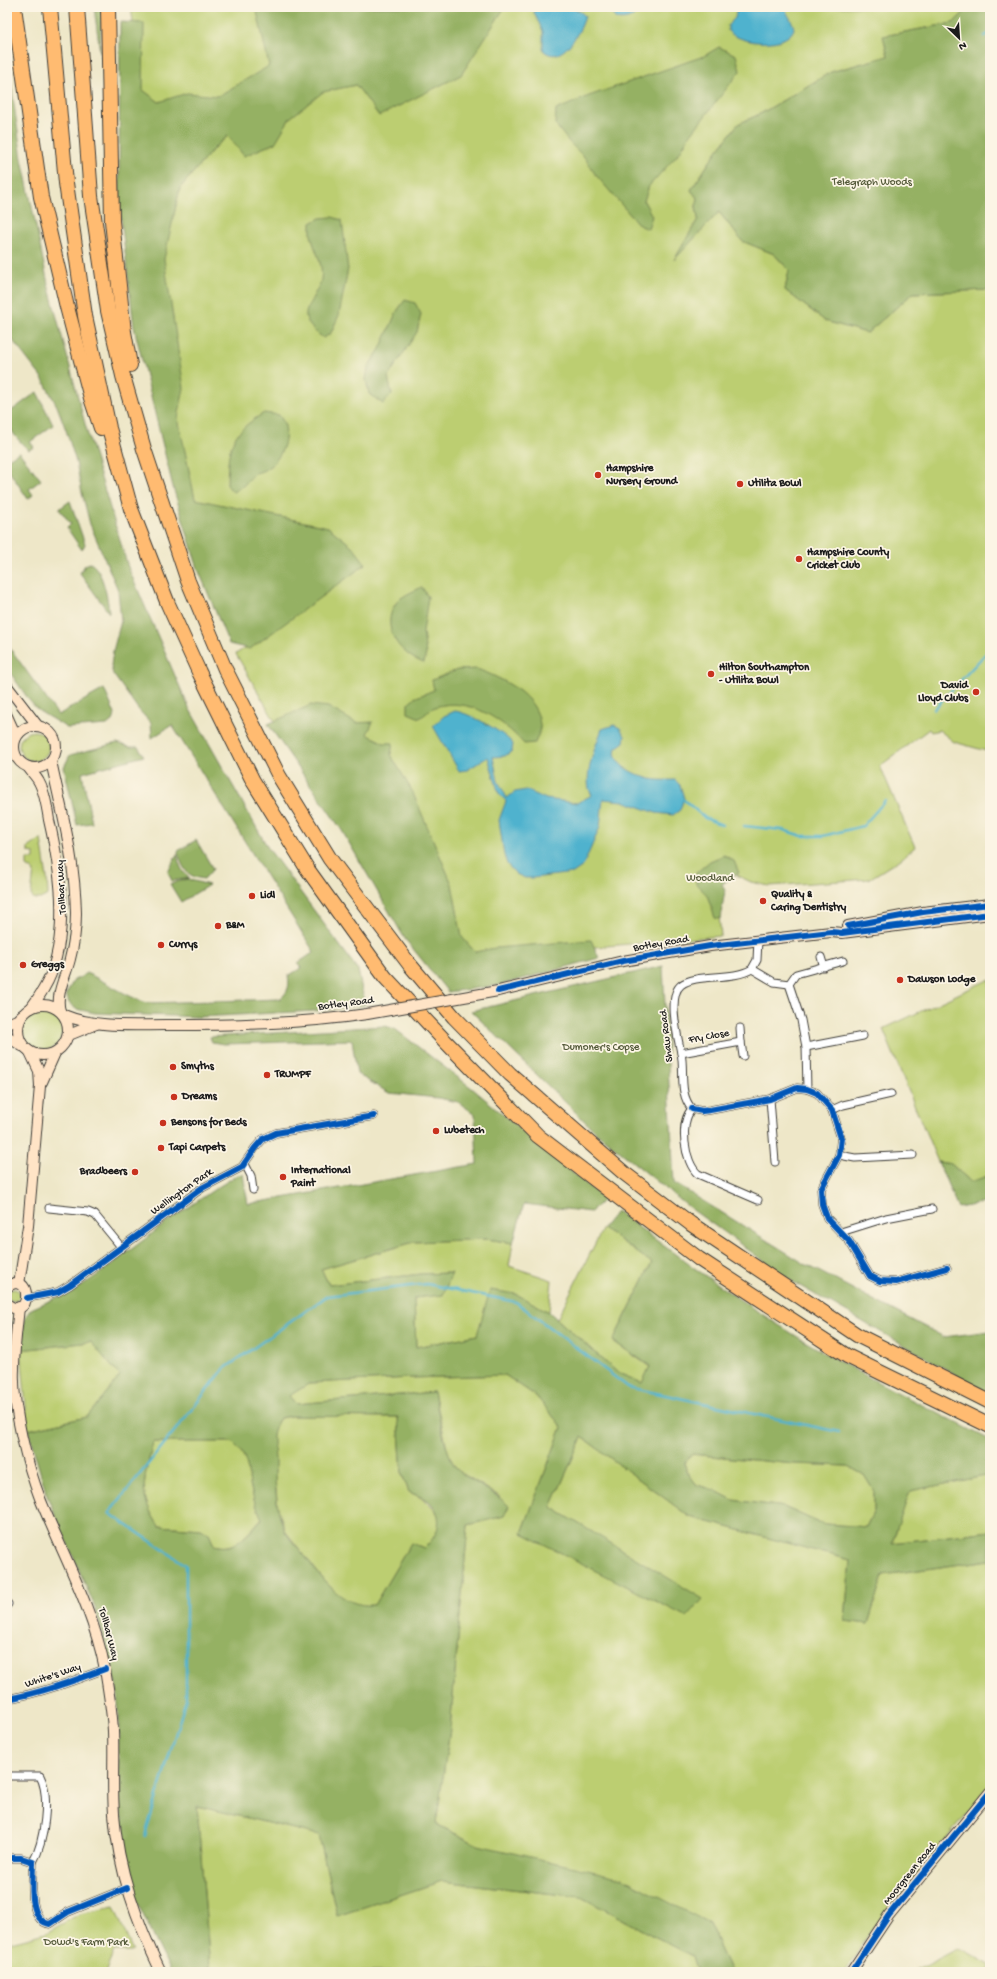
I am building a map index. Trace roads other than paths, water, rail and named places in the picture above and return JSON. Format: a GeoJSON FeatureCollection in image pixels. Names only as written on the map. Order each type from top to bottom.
{"type":"FeatureCollection","features":[{"type":"Feature","properties":{"kind":"highway"},"geometry":{"type":"LineString","coordinates":[[14,7],[44,212],[91,398],[131,509],[168,604],[253,781],[308,870],[385,977],[538,1136],[699,1259],[846,1356],[990,1426]]}},
{"type":"Feature","properties":{"kind":"highway"},"geometry":{"type":"LineString","coordinates":[[50,7],[66,183],[85,316],[109,428],[131,509]]}},
{"type":"Feature","properties":{"kind":"highway"},"geometry":{"type":"LineString","coordinates":[[77,7],[91,196],[105,288],[123,376],[144,448],[188,581],[226,669],[280,776],[330,859],[410,965],[454,1017],[510,1074],[624,1173],[691,1224],[858,1335],[990,1402]]}},
{"type":"Feature","properties":{"kind":"highway"},"geometry":{"type":"LineString","coordinates":[[108,7],[112,221],[124,332],[144,448]]}},
{"type":"Feature","properties":{"kind":"main road"},"geometry":{"type":"LineString","coordinates":[[7,686],[37,725],[49,730],[55,740],[56,748],[51,761],[40,767],[28,767],[19,762],[14,752],[14,742],[16,736],[25,728],[37,725]]}},
{"type":"Feature","properties":{"kind":"main road"},"geometry":{"type":"LineString","coordinates":[[7,716],[16,736]]}},
{"type":"Feature","properties":{"kind":"main road","name":"Tollbar Way"},"geometry":{"type":"LineString","coordinates":[[51,761],[72,852],[75,882],[75,935],[71,957],[59,994],[58,1003],[62,1013]]}},
{"type":"Feature","properties":{"kind":"main road","name":"Tollbar Way"},"geometry":{"type":"LineString","coordinates":[[27,1011],[44,990],[52,973],[60,929],[60,886],[45,798],[38,781],[28,767]]}},
{"type":"Feature","properties":{"kind":"main road","name":"Botley Road"},"geometry":{"type":"LineString","coordinates":[[831,932],[881,918],[990,904]]}},
{"type":"Feature","properties":{"kind":"main road","name":"Botley Road"},"geometry":{"type":"LineString","coordinates":[[62,1013],[79,1021],[98,1024],[186,1025],[289,1022],[341,1018],[498,991],[623,961],[710,946],[831,932],[849,932],[990,914]]}},
{"type":"Feature","properties":{"kind":"main road"},"geometry":{"type":"LineString","coordinates":[[7,1024],[17,1020],[27,1011],[46,1005],[62,1013],[67,1021],[69,1035],[61,1048],[55,1053],[40,1086]]}},
{"type":"Feature","properties":{"kind":"main road"},"geometry":{"type":"LineString","coordinates":[[19,1284],[28,1226],[40,1086],[39,1071],[18,1034],[18,1027],[27,1011]]}},
{"type":"Feature","properties":{"kind":"main road","name":"Botley Road"},"geometry":{"type":"LineString","coordinates":[[69,1035],[98,1024]]}},
{"type":"Feature","properties":{"kind":"main road"},"geometry":{"type":"LineString","coordinates":[[7,1036],[38,1055],[55,1053]]}},
{"type":"Feature","properties":{"kind":"main road"},"geometry":{"type":"LineString","coordinates":[[7,1287],[12,1284],[19,1284],[27,1291],[25,1304],[19,1307],[12,1307],[7,1304]]}},
{"type":"Feature","properties":{"kind":"main road","name":"Tollbar Way"},"geometry":{"type":"LineString","coordinates":[[19,1307],[13,1370],[14,1390],[21,1432],[31,1471],[41,1500],[88,1606],[105,1669],[113,1731],[114,1816],[121,1863],[144,1937],[161,1972]]}},
{"type":"Feature","properties":{"kind":"main road","name":"Moorgreen Road"},"geometry":{"type":"LineString","coordinates":[[850,1972],[889,1915],[990,1792]]}},
{"type":"Feature","properties":{"kind":"street"},"geometry":{"type":"LineString","coordinates":[[758,940],[757,960],[752,969],[774,982],[789,984]]}},
{"type":"Feature","properties":{"kind":"street"},"geometry":{"type":"LineString","coordinates":[[821,958],[824,967]]}},
{"type":"Feature","properties":{"kind":"street"},"geometry":{"type":"LineString","coordinates":[[789,984],[796,974],[843,961]]}},
{"type":"Feature","properties":{"kind":"street","name":"Shaw Road"},"geometry":{"type":"LineString","coordinates":[[692,1108],[686,1102],[683,1091],[681,1053],[674,1010],[675,998],[680,986],[697,979],[740,975],[752,969]]}},
{"type":"Feature","properties":{"kind":"street"},"geometry":{"type":"LineString","coordinates":[[789,984],[798,1009],[806,1048],[807,1089]]}},
{"type":"Feature","properties":{"kind":"street","name":"Fry Close"},"geometry":{"type":"LineString","coordinates":[[740,1028],[740,1042],[743,1056]]}},
{"type":"Feature","properties":{"kind":"street"},"geometry":{"type":"LineString","coordinates":[[806,1048],[863,1036]]}},
{"type":"Feature","properties":{"kind":"street","name":"Fry Close"},"geometry":{"type":"LineString","coordinates":[[681,1053],[740,1042]]}},
{"type":"Feature","properties":{"kind":"street"},"geometry":{"type":"LineString","coordinates":[[758,1200],[698,1174],[692,1168],[688,1160],[686,1145],[685,1124],[688,1114],[692,1108],[702,1111],[710,1110],[770,1099],[796,1088],[807,1089],[817,1093],[832,1110],[841,1138],[839,1155],[821,1189],[822,1204],[827,1218],[849,1241],[870,1276],[880,1281],[896,1282],[947,1268]]}},
{"type":"Feature","properties":{"kind":"street"},"geometry":{"type":"LineString","coordinates":[[832,1110],[843,1105],[891,1094]]}},
{"type":"Feature","properties":{"kind":"street"},"geometry":{"type":"LineString","coordinates":[[770,1099],[775,1162]]}},
{"type":"Feature","properties":{"kind":"street","name":"Wellington Park"},"geometry":{"type":"LineString","coordinates":[[27,1298],[58,1292],[70,1285],[202,1188],[245,1164],[255,1148],[263,1139],[276,1133],[374,1116]]}},
{"type":"Feature","properties":{"kind":"street"},"geometry":{"type":"LineString","coordinates":[[839,1155],[855,1158],[913,1155]]}},
{"type":"Feature","properties":{"kind":"street"},"geometry":{"type":"LineString","coordinates":[[245,1164],[251,1176],[253,1190]]}},
{"type":"Feature","properties":{"kind":"street"},"geometry":{"type":"LineString","coordinates":[[50,1208],[88,1212],[95,1215],[122,1248]]}},
{"type":"Feature","properties":{"kind":"street"},"geometry":{"type":"LineString","coordinates":[[841,1232],[886,1218],[932,1209]]}},
{"type":"Feature","properties":{"kind":"street","name":"White's Way"},"geometry":{"type":"LineString","coordinates":[[7,1699],[26,1696],[56,1687],[105,1669]]}},
{"type":"Feature","properties":{"kind":"street"},"geometry":{"type":"LineString","coordinates":[[7,1776],[40,1776],[44,1784],[45,1810],[40,1850],[33,1862],[33,1901],[38,1916],[44,1924],[50,1924],[68,1912],[128,1888]]}},
{"type":"Feature","properties":{"kind":"street"},"geometry":{"type":"LineString","coordinates":[[7,1858],[21,1858],[33,1862]]}},
{"type":"Feature","properties":{"kind":"water"},"geometry":{"type":"Polygon","coordinates":[[[535,7],[569,8],[581,12],[585,16],[580,30],[575,38],[563,51],[557,54],[550,54],[543,50],[543,31],[534,13],[535,7]]]}},
{"type":"Feature","properties":{"kind":"water"},"geometry":{"type":"Polygon","coordinates":[[[612,7],[643,7],[631,18],[620,20],[616,19],[612,14],[612,7]]]}},
{"type":"Feature","properties":{"kind":"water"},"geometry":{"type":"Polygon","coordinates":[[[737,7],[785,7],[794,29],[782,40],[773,42],[742,39],[728,31],[728,25],[735,18],[737,7]]]}},
{"type":"Feature","properties":{"kind":"water"},"geometry":{"type":"Polygon","coordinates":[[[455,711],[469,715],[487,724],[503,734],[513,744],[512,751],[505,756],[493,757],[498,781],[507,798],[515,792],[526,790],[546,799],[577,803],[592,795],[589,789],[588,781],[593,753],[602,729],[614,725],[620,728],[625,736],[624,742],[616,748],[615,754],[620,764],[631,771],[650,779],[675,780],[680,785],[684,798],[680,810],[673,815],[656,813],[623,801],[603,799],[600,827],[583,866],[573,873],[525,878],[516,874],[507,864],[504,855],[499,820],[506,801],[499,794],[488,757],[467,770],[459,771],[433,726],[444,716],[455,711]]]}},
{"type":"Feature","properties":{"kind":"waterway"},"geometry":{"type":"LineString","coordinates":[[985,36],[990,33]]}},
{"type":"Feature","properties":{"kind":"waterway"},"geometry":{"type":"LineString","coordinates":[[934,709],[990,649]]}},
{"type":"Feature","properties":{"kind":"waterway"},"geometry":{"type":"LineString","coordinates":[[684,800],[705,818],[722,825]]}},
{"type":"Feature","properties":{"kind":"waterway"},"geometry":{"type":"LineString","coordinates":[[744,826],[783,830],[802,836],[823,836],[863,826],[885,801]]}},
{"type":"Feature","properties":{"kind":"waterway"},"geometry":{"type":"LineString","coordinates":[[145,1836],[186,1699],[186,1565],[109,1513],[224,1369],[327,1296],[427,1284],[516,1302],[628,1387],[839,1432]]}},
{"type":"Feature","properties":{"kind":"place","name":"Hampshire Nursery Ground"},"geometry":{"type":"Point","coordinates":[598,475]}},
{"type":"Feature","properties":{"kind":"place","name":"Utilita Bowl"},"geometry":{"type":"Point","coordinates":[740,484]}},
{"type":"Feature","properties":{"kind":"place","name":"Hampshire County Cricket Club"},"geometry":{"type":"Point","coordinates":[799,559]}},
{"type":"Feature","properties":{"kind":"place","name":"Hilton Southampton - Utilita Bowl"},"geometry":{"type":"Point","coordinates":[711,674]}},
{"type":"Feature","properties":{"kind":"place","name":"David Lloyd Clubs"},"geometry":{"type":"Point","coordinates":[976,692]}},
{"type":"Feature","properties":{"kind":"place","name":"Lidl"},"geometry":{"type":"Point","coordinates":[252,896]}},
{"type":"Feature","properties":{"kind":"place","name":"Quality & Caring Dentistry"},"geometry":{"type":"Point","coordinates":[763,901]}},
{"type":"Feature","properties":{"kind":"place","name":"B&M"},"geometry":{"type":"Point","coordinates":[218,926]}},
{"type":"Feature","properties":{"kind":"place","name":"Currys"},"geometry":{"type":"Point","coordinates":[161,945]}},
{"type":"Feature","properties":{"kind":"place","name":"Greggs"},"geometry":{"type":"Point","coordinates":[23,965]}},
{"type":"Feature","properties":{"kind":"place","name":"Dawson Lodge"},"geometry":{"type":"Point","coordinates":[900,980]}},
{"type":"Feature","properties":{"kind":"place","name":"Smyths"},"geometry":{"type":"Point","coordinates":[173,1067]}},
{"type":"Feature","properties":{"kind":"place","name":"TRUMPF"},"geometry":{"type":"Point","coordinates":[267,1075]}},
{"type":"Feature","properties":{"kind":"place","name":"Dreams"},"geometry":{"type":"Point","coordinates":[174,1097]}},
{"type":"Feature","properties":{"kind":"place","name":"Bensons for Beds"},"geometry":{"type":"Point","coordinates":[163,1123]}},
{"type":"Feature","properties":{"kind":"place","name":"Lubetech"},"geometry":{"type":"Point","coordinates":[436,1131]}},
{"type":"Feature","properties":{"kind":"place","name":"Tapi Carpets"},"geometry":{"type":"Point","coordinates":[161,1148]}},
{"type":"Feature","properties":{"kind":"place","name":"Bradbeers"},"geometry":{"type":"Point","coordinates":[135,1172]}},
{"type":"Feature","properties":{"kind":"place","name":"International Paint"},"geometry":{"type":"Point","coordinates":[283,1177]}},
{"type":"Feature","properties":{"kind":"park label","name":"Telegraph Woods"},"geometry":{"type":"Point","coordinates":[872,183]}},
{"type":"Feature","properties":{"kind":"park label","name":"Woodland"},"geometry":{"type":"Point","coordinates":[710,879]}},
{"type":"Feature","properties":{"kind":"park label","name":"Dumoner's Copse"},"geometry":{"type":"Point","coordinates":[601,1048]}},
{"type":"Feature","properties":{"kind":"park label","name":"Dowd's Farm Park"},"geometry":{"type":"Point","coordinates":[86,1943]}}]}
